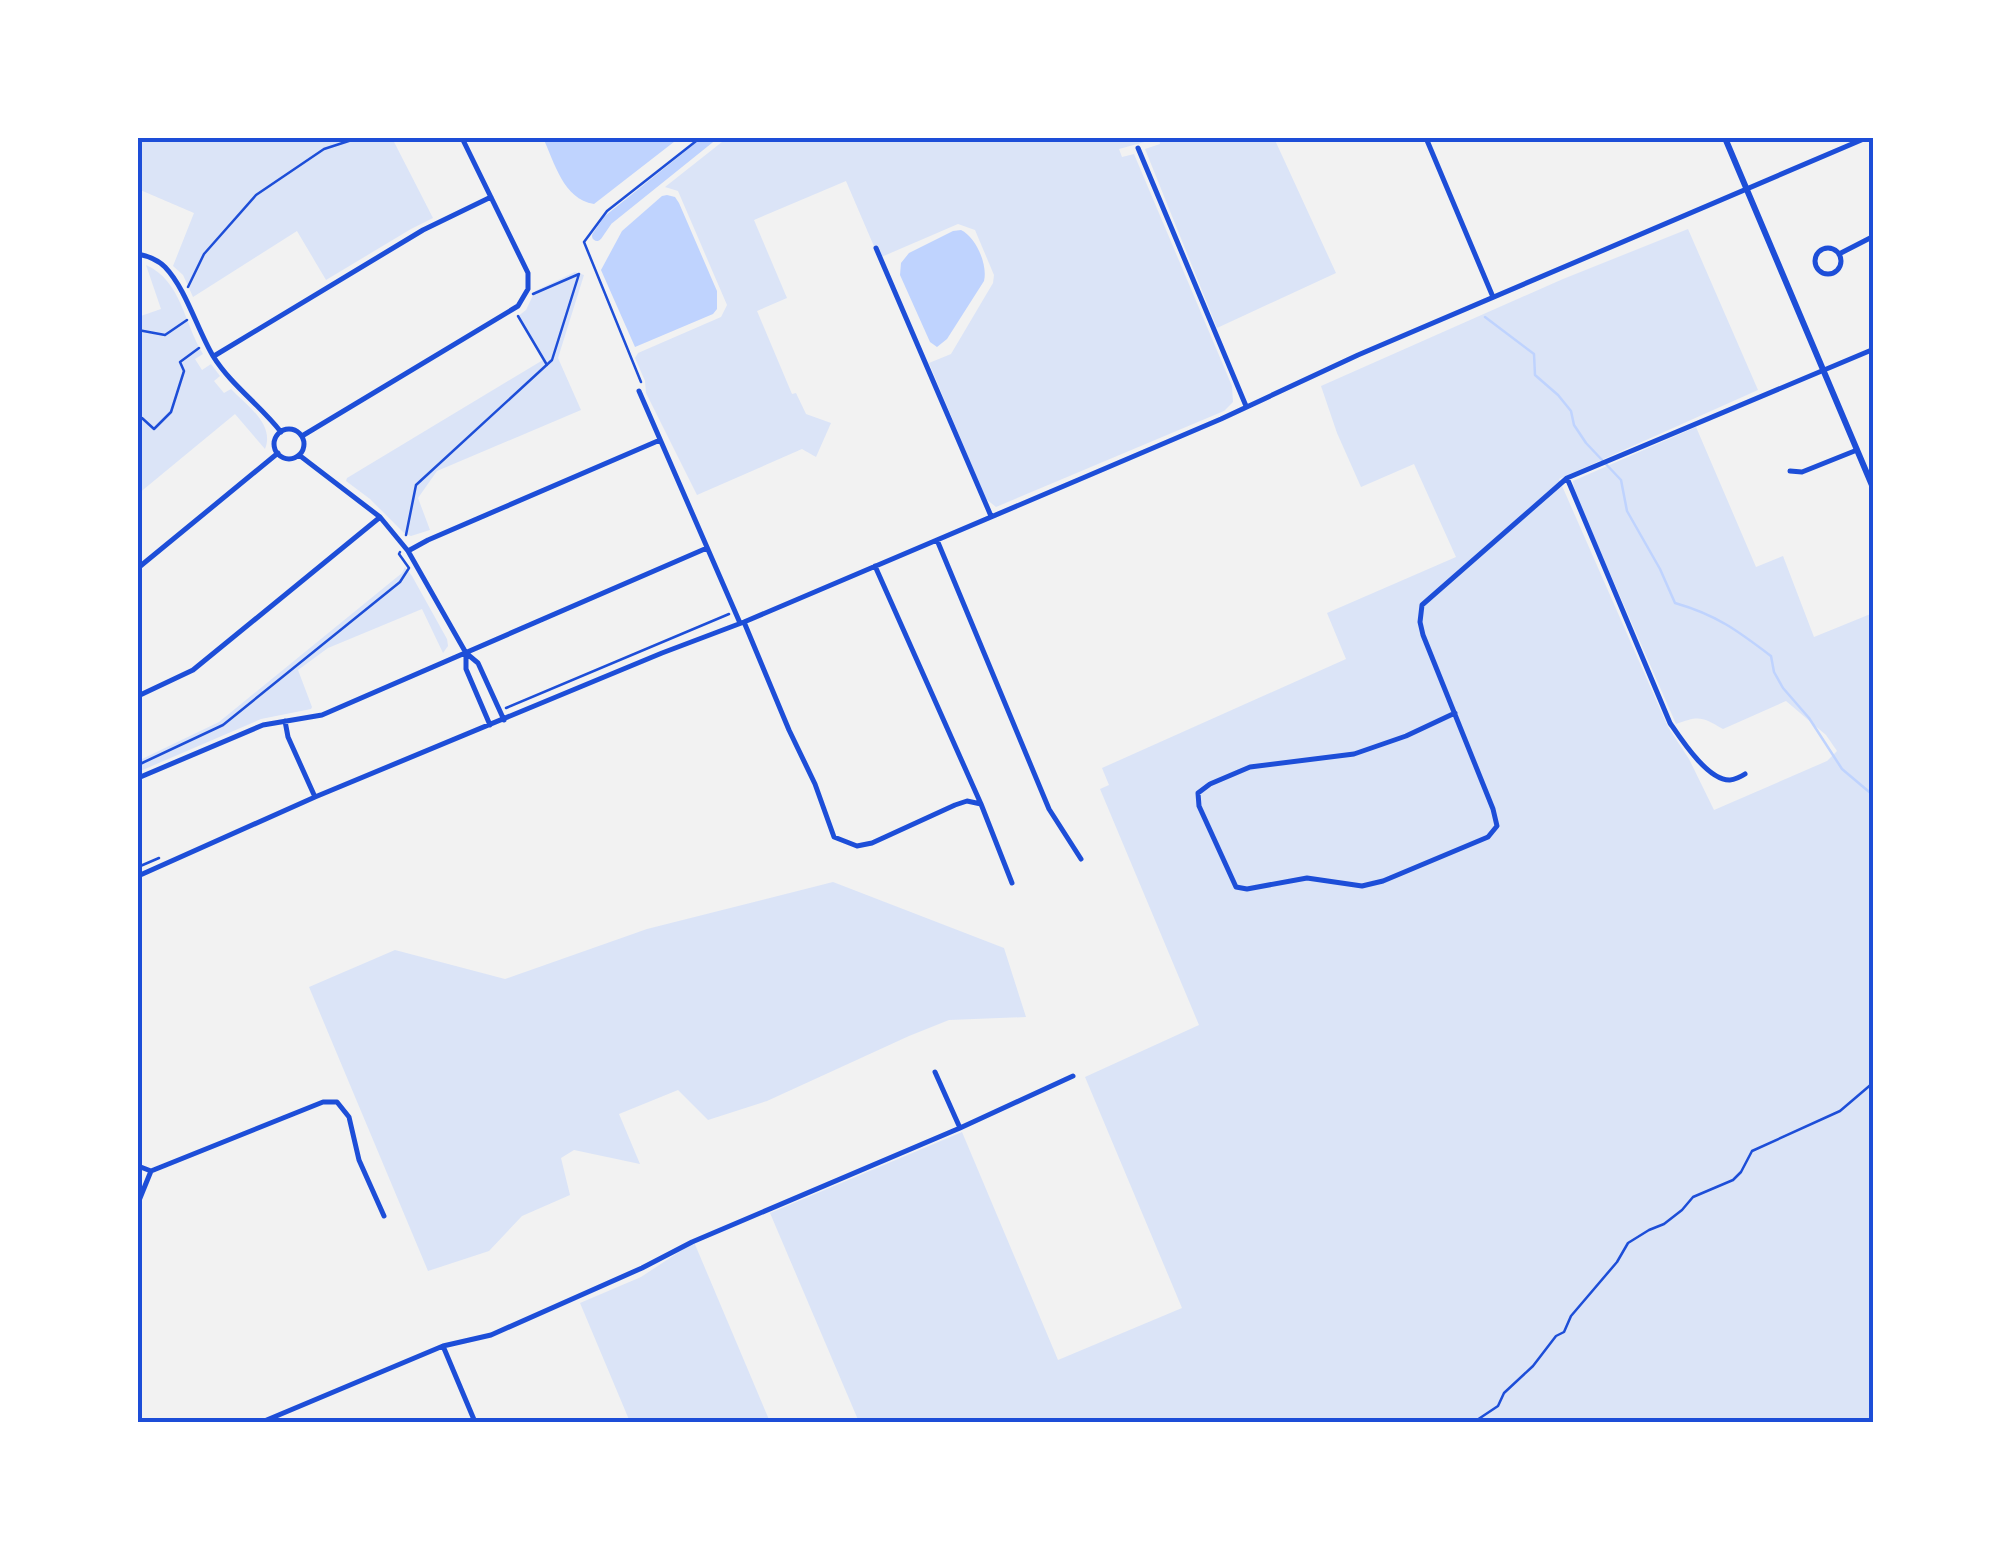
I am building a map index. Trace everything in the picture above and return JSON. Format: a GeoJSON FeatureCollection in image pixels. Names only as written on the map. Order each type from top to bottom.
{"type":"FeatureCollection","features":[{"type":"Feature","properties":{"kind":"street"},"geometry":{"type":"LineString","coordinates":[[302,436],[518,306],[528,289],[528,273],[462,138]]}},
{"type":"Feature","properties":{"kind":"street"},"geometry":{"type":"LineString","coordinates":[[1426,138],[1493,297]]}},
{"type":"Feature","properties":{"kind":"street"},"geometry":{"type":"LineString","coordinates":[[1725,138],[1874,490]]}},
{"type":"Feature","properties":{"kind":"street"},"geometry":{"type":"LineString","coordinates":[[138,876],[315,798],[991,517],[1866,138]]}},
{"type":"Feature","properties":{"kind":"street"},"geometry":{"type":"LineString","coordinates":[[1138,148],[1246,406]]}},
{"type":"Feature","properties":{"kind":"street"},"geometry":{"type":"LineString","coordinates":[[214,356],[423,230],[492,197]]}},
{"type":"Feature","properties":{"kind":"street"},"geometry":{"type":"LineString","coordinates":[[1839,254],[1874,236]]}},
{"type":"Feature","properties":{"kind":"street"},"geometry":{"type":"LineString","coordinates":[[876,248],[991,517]]}},
{"type":"Feature","properties":{"kind":"street"},"geometry":{"type":"LineString","coordinates":[[1832,248],[1839,254],[1842,261],[1838,271],[1827,275],[1817,270],[1815,259],[1821,250],[1832,248]]}},
{"type":"Feature","properties":{"kind":"street"},"geometry":{"type":"LineString","coordinates":[[138,254],[162,264],[177,283],[214,356],[280,432]]}},
{"type":"Feature","properties":{"kind":"street"},"geometry":{"type":"LineString","coordinates":[[1455,713],[1354,754],[1250,767],[1198,793],[1199,806],[1236,887],[1247,889],[1307,878],[1362,886],[1488,836],[1497,826],[1455,713],[1424,635],[1420,622],[1422,605],[1567,478],[1874,349]]}},
{"type":"Feature","properties":{"kind":"street"},"geometry":{"type":"LineString","coordinates":[[639,390],[815,784],[834,837],[857,846],[872,843],[954,804],[980,804]]}},
{"type":"Feature","properties":{"kind":"street"},"geometry":{"type":"LineString","coordinates":[[280,432],[295,430],[302,436],[300,455]]}},
{"type":"Feature","properties":{"kind":"street"},"geometry":{"type":"LineString","coordinates":[[280,432],[274,443],[278,454],[286,458],[300,455],[380,517],[406,548],[466,652],[478,664],[504,720]]}},
{"type":"Feature","properties":{"kind":"street"},"geometry":{"type":"LineString","coordinates":[[406,548],[660,440]]}},
{"type":"Feature","properties":{"kind":"street"},"geometry":{"type":"LineString","coordinates":[[1790,471],[1802,472],[1857,450]]}},
{"type":"Feature","properties":{"kind":"street"},"geometry":{"type":"LineString","coordinates":[[138,568],[278,454]]}},
{"type":"Feature","properties":{"kind":"street"},"geometry":{"type":"LineString","coordinates":[[1567,478],[1670,723],[1705,768],[1722,779],[1732,780],[1745,774]]}},
{"type":"Feature","properties":{"kind":"street"},"geometry":{"type":"LineString","coordinates":[[138,696],[193,670],[380,517]]}},
{"type":"Feature","properties":{"kind":"street"},"geometry":{"type":"LineString","coordinates":[[937,540],[1049,809],[1081,859]]}},
{"type":"Feature","properties":{"kind":"street"},"geometry":{"type":"LineString","coordinates":[[138,778],[264,724],[322,714],[707,548]]}},
{"type":"Feature","properties":{"kind":"street"},"geometry":{"type":"LineString","coordinates":[[875,566],[1012,883]]}},
{"type":"Feature","properties":{"kind":"street"},"geometry":{"type":"LineString","coordinates":[[466,652],[466,669],[490,725]]}},
{"type":"Feature","properties":{"kind":"street"},"geometry":{"type":"LineString","coordinates":[[474,686],[486,681]]}},
{"type":"Feature","properties":{"kind":"street"},"geometry":{"type":"LineString","coordinates":[[284,721],[315,798]]}},
{"type":"Feature","properties":{"kind":"street"},"geometry":{"type":"LineString","coordinates":[[935,1072],[960,1128]]}},
{"type":"Feature","properties":{"kind":"street"},"geometry":{"type":"LineString","coordinates":[[262,1422],[442,1346],[491,1335],[692,1242],[1072,1076]]}},
{"type":"Feature","properties":{"kind":"street"},"geometry":{"type":"LineString","coordinates":[[138,1166],[151,1171],[323,1102],[337,1102],[349,1116],[359,1160],[384,1216]]}},
{"type":"Feature","properties":{"kind":"street"},"geometry":{"type":"LineString","coordinates":[[138,1203],[151,1171]]}},
{"type":"Feature","properties":{"kind":"street"},"geometry":{"type":"LineString","coordinates":[[442,1346],[476,1422]]}},
{"type":"Feature","properties":{"kind":"path"},"geometry":{"type":"LineString","coordinates":[[184,297],[204,254],[256,195],[324,149],[358,138]]}},
{"type":"Feature","properties":{"kind":"path"},"geometry":{"type":"LineString","coordinates":[[586,237],[608,211],[700,138]]}},
{"type":"Feature","properties":{"kind":"path"},"geometry":{"type":"LineString","coordinates":[[138,765],[223,725],[400,582],[409,568],[399,554],[406,548],[416,485],[552,360],[579,274],[533,293],[529,300]]}},
{"type":"Feature","properties":{"kind":"path"},"geometry":{"type":"LineString","coordinates":[[519,313],[547,365]]}},
{"type":"Feature","properties":{"kind":"path"},"geometry":{"type":"LineString","coordinates":[[138,330],[166,334],[188,319]]}},
{"type":"Feature","properties":{"kind":"path"},"geometry":{"type":"LineString","coordinates":[[138,422],[142,418],[154,429],[170,412],[184,371],[180,362],[206,342]]}},
{"type":"Feature","properties":{"kind":"path"},"geometry":{"type":"LineString","coordinates":[[508,708],[723,616]]}},
{"type":"Feature","properties":{"kind":"path"},"geometry":{"type":"LineString","coordinates":[[1474,1422],[1498,1406],[1504,1393],[1564,1332],[1628,1242],[1664,1224],[1693,1197],[1733,1180],[1742,1172],[1752,1151],[1840,1111],[1874,1082]]}},
{"type":"Feature","properties":{"kind":"shaded area"},"geometry":{"type":"Polygon","coordinates":[[[138,138],[392,138],[433,218],[326,280],[297,231],[193,297],[183,275],[173,266],[194,213],[138,189],[138,138]]]}},
{"type":"Feature","properties":{"kind":"shaded area"},"geometry":{"type":"Polygon","coordinates":[[[727,138],[1159,138],[1119,149],[1122,157],[1134,154],[1232,386],[1233,402],[1224,411],[996,507],[986,499],[929,363],[951,354],[993,283],[994,275],[975,230],[958,224],[879,258],[846,181],[754,220],[787,298],[757,311],[792,394],[796,393],[806,414],[831,423],[816,457],[802,449],[697,495],[646,393],[635,358],[638,353],[721,317],[727,305],[678,191],[665,187],[727,138]]]}},
{"type":"Feature","properties":{"kind":"shaded area"},"geometry":{"type":"Polygon","coordinates":[[[1159,138],[1274,138],[1336,273],[1217,328],[1145,149],[1160,144],[1159,138]]]}},
{"type":"Feature","properties":{"kind":"shaded area"},"geometry":{"type":"Polygon","coordinates":[[[1688,229],[1758,390],[1559,479],[1668,727],[1714,810],[1827,761],[1837,751],[1826,735],[1786,701],[1723,729],[1701,719],[1676,724],[1573,481],[1696,427],[1756,567],[1783,556],[1814,637],[1873,613],[1873,1422],[859,1422],[770,1213],[962,1132],[1058,1360],[1182,1308],[1085,1077],[1199,1025],[1100,789],[1109,785],[1102,768],[1346,659],[1327,613],[1456,557],[1414,464],[1361,487],[1321,386],[1563,279],[1688,229]]]}},
{"type":"Feature","properties":{"kind":"shaded area"},"geometry":{"type":"Polygon","coordinates":[[[146,265],[158,272],[175,292],[203,354],[195,359],[202,370],[211,364],[220,376],[214,381],[224,393],[231,389],[251,409],[263,424],[267,440],[265,449],[235,414],[138,494],[138,317],[161,309],[146,265]]]}},
{"type":"Feature","properties":{"kind":"shaded area"},"geometry":{"type":"Polygon","coordinates":[[[575,272],[584,275],[558,358],[581,410],[437,471],[418,498],[430,530],[411,536],[404,533],[347,478],[543,360],[517,317],[526,310],[535,291],[575,272]]]}},
{"type":"Feature","properties":{"kind":"shaded area"},"geometry":{"type":"Polygon","coordinates":[[[405,567],[447,639],[443,653],[422,609],[328,648],[298,670],[311,709],[261,719],[138,772],[138,761],[219,722],[405,567]]]}},
{"type":"Feature","properties":{"kind":"shaded area"},"geometry":{"type":"Polygon","coordinates":[[[833,882],[1004,948],[1026,1017],[949,1020],[767,1101],[708,1120],[678,1090],[619,1114],[640,1164],[574,1150],[561,1158],[570,1195],[522,1216],[489,1251],[428,1271],[309,987],[395,950],[505,979],[647,929],[833,882]]]}},
{"type":"Feature","properties":{"kind":"shaded area"},"geometry":{"type":"Polygon","coordinates":[[[694,1242],[770,1422],[630,1422],[580,1303],[641,1277],[694,1242]]]}},
{"type":"Feature","properties":{"kind":"water"},"geometry":{"type":"Polygon","coordinates":[[[543,138],[679,138],[594,204],[583,201],[567,188],[543,138]]]}},
{"type":"Feature","properties":{"kind":"water"},"geometry":{"type":"Polygon","coordinates":[[[667,195],[679,203],[717,291],[717,309],[635,347],[601,270],[622,231],[667,195]]]}},
{"type":"Feature","properties":{"kind":"water"},"geometry":{"type":"Polygon","coordinates":[[[961,230],[980,252],[984,281],[947,339],[937,347],[930,342],[900,275],[901,263],[909,253],[961,230]]]}},
{"type":"Feature","properties":{"kind":"waterway"},"geometry":{"type":"LineString","coordinates":[[597,236],[608,220],[710,138]]}},
{"type":"Feature","properties":{"kind":"waterway"},"geometry":{"type":"LineString","coordinates":[[1485,317],[1534,354],[1535,375],[1558,395],[1571,411],[1574,425],[1586,443],[1621,480],[1627,511],[1675,603],[1726,625],[1771,656],[1783,688],[1809,718],[1842,769],[1874,796]]}}]}
